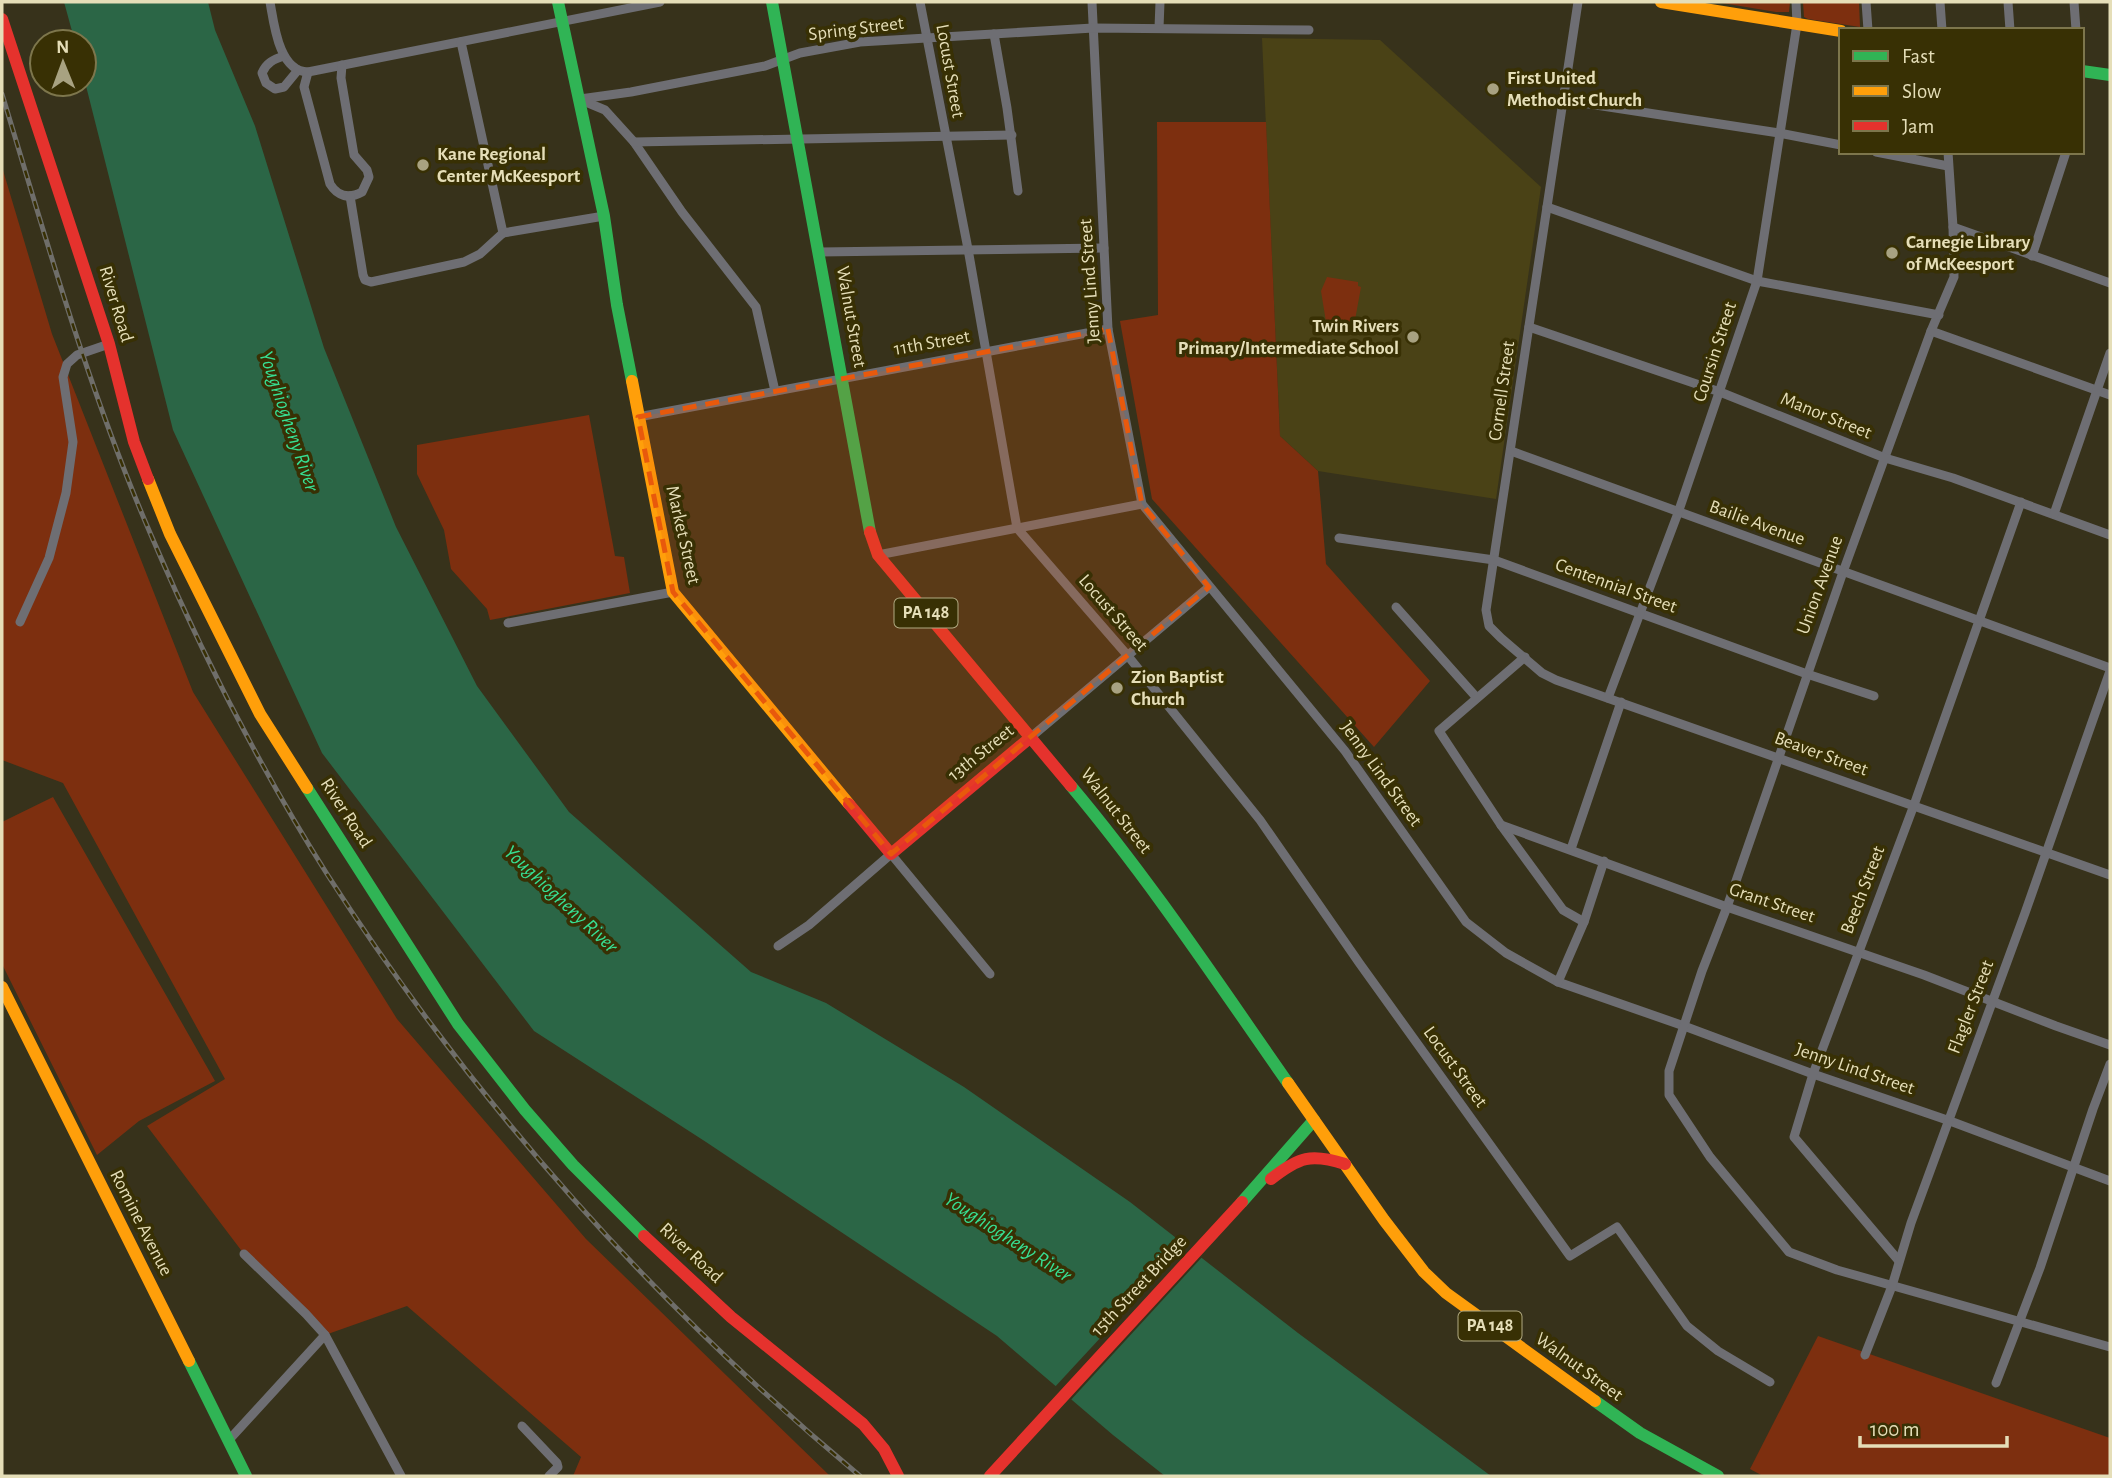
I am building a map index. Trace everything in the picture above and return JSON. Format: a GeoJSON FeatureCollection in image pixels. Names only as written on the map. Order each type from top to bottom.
{"type":"FeatureCollection","features":[{"type":"Feature","properties":{"kind":"street"},"geometry":{"type":"LineString","coordinates":[[270,2],[284,56],[298,70],[308,72],[660,2]]}},
{"type":"Feature","properties":{"kind":"street","name":"Market Street"},"geometry":{"type":"LineString","coordinates":[[558,2],[604,216],[617,305],[673,592],[990,974]]}},
{"type":"Feature","properties":{"kind":"street","name":"Walnut Street"},"geometry":{"type":"LineString","coordinates":[[772,2],[871,537],[878,555],[1102,822],[1424,1272],[1446,1293],[1640,1433],[1718,1476]]}},
{"type":"Feature","properties":{"kind":"street","name":"Locust Street"},"geometry":{"type":"LineString","coordinates":[[920,2],[968,249],[1017,528],[1128,656],[1260,820],[1570,1256],[1617,1227],[1687,1325],[1718,1351],[1769,1382]]}},
{"type":"Feature","properties":{"kind":"street","name":"Jenny Lind Street"},"geometry":{"type":"LineString","coordinates":[[1092,2],[1108,329],[1142,504],[1345,751],[1466,922],[1506,953],[1558,982],[1950,1121],[2110,1181]]}},
{"type":"Feature","properties":{"kind":"street"},"geometry":{"type":"LineString","coordinates":[[1159,28],[1160,2]]}},
{"type":"Feature","properties":{"kind":"street","name":"Cornell Street"},"geometry":{"type":"LineString","coordinates":[[1525,656],[1489,626],[1486,610],[1578,2]]}},
{"type":"Feature","properties":{"kind":"street"},"geometry":{"type":"LineString","coordinates":[[1661,2],[1839,31]]}},
{"type":"Feature","properties":{"kind":"street","name":"Coursin Street"},"geometry":{"type":"LineString","coordinates":[[1608,698],[1678,513],[1757,281],[1797,24],[1796,2]]}},
{"type":"Feature","properties":{"kind":"street"},"geometry":{"type":"LineString","coordinates":[[1866,2],[1868,28]]}},
{"type":"Feature","properties":{"kind":"street"},"geometry":{"type":"LineString","coordinates":[[1940,2],[1942,28]]}},
{"type":"Feature","properties":{"kind":"street"},"geometry":{"type":"LineString","coordinates":[[2008,2],[2010,28]]}},
{"type":"Feature","properties":{"kind":"street"},"geometry":{"type":"LineString","coordinates":[[2074,2],[2076,28]]}},
{"type":"Feature","properties":{"kind":"street","name":"River Road"},"geometry":{"type":"LineString","coordinates":[[2,19],[109,344],[134,442],[170,534],[260,714],[458,1024],[526,1110],[573,1166],[637,1230],[731,1317],[863,1424],[884,1449],[898,1476]]}},
{"type":"Feature","properties":{"kind":"street","name":"Spring Street"},"geometry":{"type":"LineString","coordinates":[[580,100],[765,66],[800,53],[860,42],[1093,28],[1309,30]]}},
{"type":"Feature","properties":{"kind":"street"},"geometry":{"type":"LineString","coordinates":[[994,34],[1012,135],[1018,191]]}},
{"type":"Feature","properties":{"kind":"street"},"geometry":{"type":"LineString","coordinates":[[461,42],[503,233]]}},
{"type":"Feature","properties":{"kind":"street"},"geometry":{"type":"LineString","coordinates":[[284,56],[274,59],[264,67],[262,73],[266,83],[275,89],[284,87],[298,70]]}},
{"type":"Feature","properties":{"kind":"street"},"geometry":{"type":"LineString","coordinates":[[308,72],[304,87],[330,184],[341,196],[350,197],[362,191],[369,177],[367,170],[354,155],[341,78],[342,65]]}},
{"type":"Feature","properties":{"kind":"street"},"geometry":{"type":"LineString","coordinates":[[2084,70],[2110,75]]}},
{"type":"Feature","properties":{"kind":"street"},"geometry":{"type":"LineString","coordinates":[[580,100],[606,110],[634,142],[682,212],[755,307],[775,391]]}},
{"type":"Feature","properties":{"kind":"street"},"geometry":{"type":"LineString","coordinates":[[1563,100],[1839,145]]}},
{"type":"Feature","properties":{"kind":"street"},"geometry":{"type":"LineString","coordinates":[[634,142],[1012,135]]}},
{"type":"Feature","properties":{"kind":"street"},"geometry":{"type":"LineString","coordinates":[[1886,154],[1948,166]]}},
{"type":"Feature","properties":{"kind":"street","name":"Union Avenue"},"geometry":{"type":"LineString","coordinates":[[1948,154],[1954,276],[1931,331],[1843,572],[1780,758],[1702,971],[1669,1071],[1669,1095],[1710,1157],[1789,1252],[1892,1286],[2110,1347]]}},
{"type":"Feature","properties":{"kind":"street"},"geometry":{"type":"LineString","coordinates":[[2032,256],[2065,154]]}},
{"type":"Feature","properties":{"kind":"street"},"geometry":{"type":"LineString","coordinates":[[350,197],[363,275],[365,280],[370,282],[464,262],[480,254],[503,233],[604,216]]}},
{"type":"Feature","properties":{"kind":"street"},"geometry":{"type":"LineString","coordinates":[[1548,207],[1757,281],[1939,315]]}},
{"type":"Feature","properties":{"kind":"street"},"geometry":{"type":"LineString","coordinates":[[1953,227],[2110,283]]}},
{"type":"Feature","properties":{"kind":"street"},"geometry":{"type":"LineString","coordinates":[[820,252],[1104,248]]}},
{"type":"Feature","properties":{"kind":"street","name":"Manor Street"},"geometry":{"type":"LineString","coordinates":[[1529,327],[1720,392],[1885,458],[1953,478],[2110,535]]}},
{"type":"Feature","properties":{"kind":"street","name":"11th Street"},"geometry":{"type":"LineString","coordinates":[[638,417],[1108,329]]}},
{"type":"Feature","properties":{"kind":"street"},"geometry":{"type":"LineString","coordinates":[[1931,331],[2110,395]]}},
{"type":"Feature","properties":{"kind":"street"},"geometry":{"type":"LineString","coordinates":[[20,622],[49,558],[66,493],[73,442],[63,377],[67,364],[77,355],[109,344]]}},
{"type":"Feature","properties":{"kind":"street"},"geometry":{"type":"LineString","coordinates":[[2054,514],[2110,353]]}},
{"type":"Feature","properties":{"kind":"street","name":"Bailie Avenue"},"geometry":{"type":"LineString","coordinates":[[1511,452],[2110,669]]}},
{"type":"Feature","properties":{"kind":"street","name":"Beech Street"},"geometry":{"type":"LineString","coordinates":[[1899,1261],[1794,1137],[1812,1074],[1914,805],[2021,502]]}},
{"type":"Feature","properties":{"kind":"street"},"geometry":{"type":"LineString","coordinates":[[878,555],[1142,504]]}},
{"type":"Feature","properties":{"kind":"street","name":"Centennial Street"},"geometry":{"type":"LineString","coordinates":[[1339,538],[1494,560],[1874,696]]}},
{"type":"Feature","properties":{"kind":"street","name":"13th Street"},"geometry":{"type":"LineString","coordinates":[[778,946],[810,925],[1209,587]]}},
{"type":"Feature","properties":{"kind":"street"},"geometry":{"type":"LineString","coordinates":[[508,623],[673,592]]}},
{"type":"Feature","properties":{"kind":"street"},"geometry":{"type":"LineString","coordinates":[[1396,607],[1477,698]]}},
{"type":"Feature","properties":{"kind":"street"},"geometry":{"type":"LineString","coordinates":[[1525,656],[1439,731],[1501,825],[1563,910],[1584,922]]}},
{"type":"Feature","properties":{"kind":"street","name":"Beaver Street"},"geometry":{"type":"LineString","coordinates":[[1525,656],[1542,673],[1608,698],[2110,875]]}},
{"type":"Feature","properties":{"kind":"street","name":"Flagler Street"},"geometry":{"type":"LineString","coordinates":[[1865,1355],[1892,1286],[1968,1064],[2110,669]]}},
{"type":"Feature","properties":{"kind":"street"},"geometry":{"type":"LineString","coordinates":[[1571,849],[1621,702]]}},
{"type":"Feature","properties":{"kind":"street","name":"Grant Street"},"geometry":{"type":"LineString","coordinates":[[1501,825],[1924,975],[2110,1045]]}},
{"type":"Feature","properties":{"kind":"street"},"geometry":{"type":"LineString","coordinates":[[1558,982],[1584,922],[1604,861]]}},
{"type":"Feature","properties":{"kind":"street","name":"Romine Avenue"},"geometry":{"type":"LineString","coordinates":[[2,987],[246,1476]]}},
{"type":"Feature","properties":{"kind":"street"},"geometry":{"type":"LineString","coordinates":[[1996,1383],[2040,1268],[2092,1109],[2110,1064]]}},
{"type":"Feature","properties":{"kind":"street","name":"15th Street Bridge"},"geometry":{"type":"LineString","coordinates":[[990,1476],[1236,1208],[1289,1158],[1314,1119]]}},
{"type":"Feature","properties":{"kind":"street"},"geometry":{"type":"LineString","coordinates":[[1289,1158],[1323,1157],[1345,1164]]}},
{"type":"Feature","properties":{"kind":"street"},"geometry":{"type":"LineString","coordinates":[[244,1254],[324,1335],[401,1476]]}},
{"type":"Feature","properties":{"kind":"street"},"geometry":{"type":"LineString","coordinates":[[228,1441],[324,1335]]}},
{"type":"Feature","properties":{"kind":"street"},"geometry":{"type":"LineString","coordinates":[[522,1426],[557,1464],[558,1467],[549,1476]]}},
{"type":"Feature","properties":{"kind":"highlighted area"},"geometry":{"type":"Polygon","coordinates":[[[1108,329],[1142,504],[1209,587],[891,854],[673,592],[638,417],[1108,329]]]}},
{"type":"Feature","properties":{"kind":"shaded area"},"geometry":{"type":"Polygon","coordinates":[[[1716,2],[1790,2],[1789,12],[1776,12],[1716,2]]]}},
{"type":"Feature","properties":{"kind":"shaded area"},"geometry":{"type":"Polygon","coordinates":[[[1803,2],[1859,2],[1860,27],[1808,19],[1804,17],[1803,2]]]}},
{"type":"Feature","properties":{"kind":"shaded area"},"geometry":{"type":"Polygon","coordinates":[[[1262,38],[1380,40],[1541,187],[1496,499],[1318,471],[1280,436],[1262,38]]]}},
{"type":"Feature","properties":{"kind":"shaded area"},"geometry":{"type":"Polygon","coordinates":[[[1157,122],[1266,122],[1280,436],[1318,471],[1326,564],[1430,681],[1374,747],[1152,499],[1120,321],[1158,315],[1157,122]]]}},
{"type":"Feature","properties":{"kind":"shaded area"},"geometry":{"type":"Polygon","coordinates":[[[2,167],[52,334],[193,692],[397,1019],[586,1239],[830,1476],[573,1476],[581,1457],[407,1306],[325,1335],[244,1254],[147,1126],[225,1079],[63,783],[2,760],[2,167]]]}},
{"type":"Feature","properties":{"kind":"shaded area"},"geometry":{"type":"Polygon","coordinates":[[[1327,277],[1358,282],[1361,287],[1353,331],[1327,328],[1321,291],[1327,277]]]}},
{"type":"Feature","properties":{"kind":"shaded area"},"geometry":{"type":"Polygon","coordinates":[[[589,415],[615,556],[624,557],[630,593],[490,620],[487,609],[451,569],[444,530],[417,474],[417,445],[589,415]]]}},
{"type":"Feature","properties":{"kind":"shaded area"},"geometry":{"type":"Polygon","coordinates":[[[53,797],[215,1081],[139,1121],[97,1155],[2,964],[2,822],[53,797]]]}},
{"type":"Feature","properties":{"kind":"shaded area"},"geometry":{"type":"Polygon","coordinates":[[[1818,1336],[2110,1438],[2110,1476],[1763,1476],[1750,1469],[1818,1336]]]}},
{"type":"Feature","properties":{"kind":"water","name":"Youghiogheny River"},"geometry":{"type":"Polygon","coordinates":[[[64,2],[208,2],[215,30],[255,126],[324,348],[396,527],[477,686],[569,812],[751,972],[826,1003],[964,1087],[1130,1202],[1298,1333],[1491,1476],[1165,1476],[997,1336],[534,1031],[322,753],[173,430],[89,98],[98,98],[98,28],[71,28],[64,2]]]}},
{"type":"Feature","properties":{"kind":"pier"},"geometry":{"type":"Polygon","coordinates":[[[1188,1243],[1204,1255],[1069,1402],[1053,1389],[1188,1243]]]}},
{"type":"Feature","properties":{"kind":"railway"},"geometry":{"type":"LineString","coordinates":[[2,94],[88,372],[129,481],[190,622],[232,708],[302,834],[383,958],[443,1040],[505,1119],[571,1196],[639,1270],[710,1341],[860,1476]]}},
{"type":"Feature","properties":{"kind":"traffic: fast"},"geometry":{"type":"LineString","coordinates":[[558,2],[604,216],[632,381]]}},
{"type":"Feature","properties":{"kind":"traffic: fast"},"geometry":{"type":"LineString","coordinates":[[772,2],[870,532]]}},
{"type":"Feature","properties":{"kind":"traffic: fast"},"geometry":{"type":"LineString","coordinates":[[2084,71],[2110,75]]}},
{"type":"Feature","properties":{"kind":"traffic: fast"},"geometry":{"type":"LineString","coordinates":[[1071,786],[1156,895],[1288,1083]]}},
{"type":"Feature","properties":{"kind":"traffic: fast"},"geometry":{"type":"LineString","coordinates":[[307,788],[458,1024],[525,1110],[573,1165],[644,1236]]}},
{"type":"Feature","properties":{"kind":"traffic: fast"},"geometry":{"type":"LineString","coordinates":[[1242,1202],[1314,1120]]}},
{"type":"Feature","properties":{"kind":"traffic: fast"},"geometry":{"type":"LineString","coordinates":[[189,1361],[246,1476]]}},
{"type":"Feature","properties":{"kind":"traffic: fast"},"geometry":{"type":"LineString","coordinates":[[1595,1401],[1640,1433],[1718,1476]]}},
{"type":"Feature","properties":{"kind":"traffic: slow"},"geometry":{"type":"LineString","coordinates":[[1661,2],[1839,31]]}},
{"type":"Feature","properties":{"kind":"traffic: slow"},"geometry":{"type":"LineString","coordinates":[[632,381],[673,592],[849,804]]}},
{"type":"Feature","properties":{"kind":"traffic: slow"},"geometry":{"type":"LineString","coordinates":[[148,479],[170,534],[260,714],[307,788]]}},
{"type":"Feature","properties":{"kind":"traffic: slow"},"geometry":{"type":"LineString","coordinates":[[2,987],[189,1361]]}},
{"type":"Feature","properties":{"kind":"traffic: slow"},"geometry":{"type":"LineString","coordinates":[[1288,1083],[1424,1272],[1446,1293],[1595,1401]]}},
{"type":"Feature","properties":{"kind":"traffic: jam"},"geometry":{"type":"LineString","coordinates":[[2,19],[109,344],[134,442],[148,479]]}},
{"type":"Feature","properties":{"kind":"traffic: jam"},"geometry":{"type":"LineString","coordinates":[[870,532],[878,555],[1071,786]]}},
{"type":"Feature","properties":{"kind":"traffic: jam"},"geometry":{"type":"LineString","coordinates":[[849,804],[891,854],[1031,737]]}},
{"type":"Feature","properties":{"kind":"traffic: jam"},"geometry":{"type":"LineString","coordinates":[[1271,1179],[1306,1159],[1323,1159],[1345,1164]]}},
{"type":"Feature","properties":{"kind":"traffic: jam"},"geometry":{"type":"LineString","coordinates":[[990,1476],[1242,1202]]}},
{"type":"Feature","properties":{"kind":"traffic: jam"},"geometry":{"type":"LineString","coordinates":[[644,1236],[731,1317],[863,1424],[884,1449],[898,1476]]}},
{"type":"Feature","properties":{"kind":"place","name":"First United Methodist Church"},"geometry":{"type":"Point","coordinates":[1493,89]}},
{"type":"Feature","properties":{"kind":"place","name":"Kane Regional Center McKeesport"},"geometry":{"type":"Point","coordinates":[423,165]}},
{"type":"Feature","properties":{"kind":"place","name":"Carnegie Library of McKeesport"},"geometry":{"type":"Point","coordinates":[1892,253]}},
{"type":"Feature","properties":{"kind":"place","name":"Twin Rivers Primary/Intermediate School"},"geometry":{"type":"Point","coordinates":[1413,337]}},
{"type":"Feature","properties":{"kind":"place","name":"Zion Baptist Church"},"geometry":{"type":"Point","coordinates":[1117,688]}}]}
